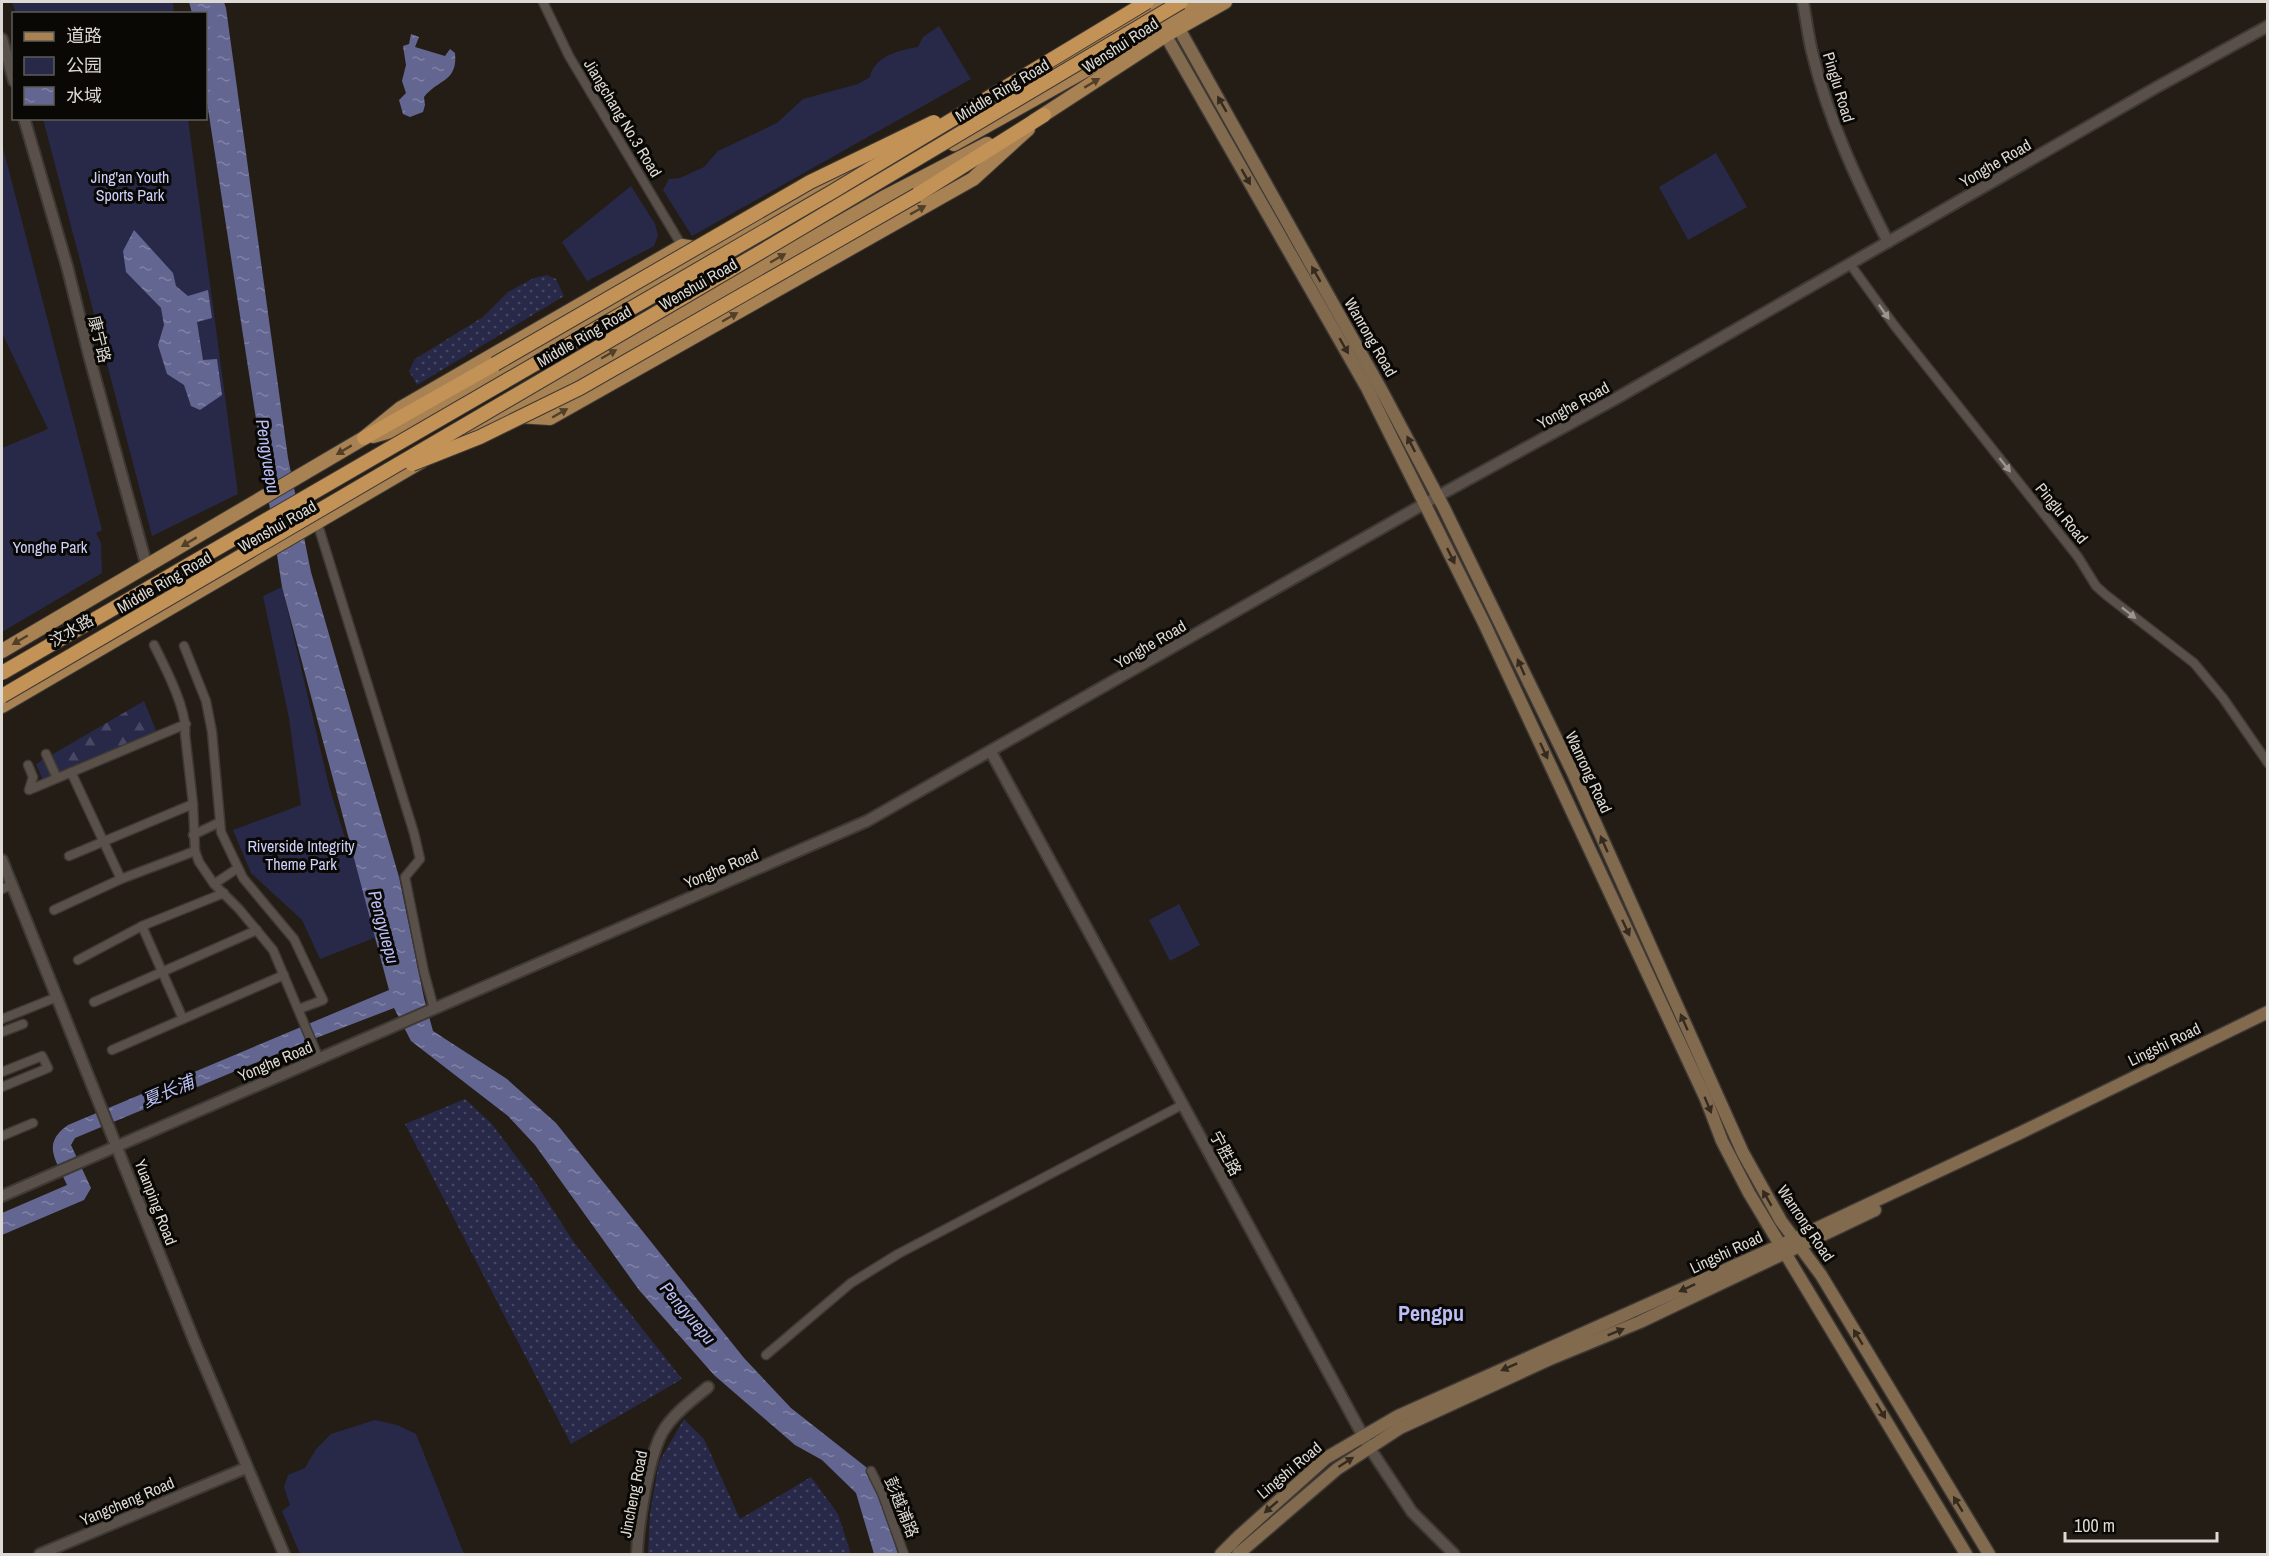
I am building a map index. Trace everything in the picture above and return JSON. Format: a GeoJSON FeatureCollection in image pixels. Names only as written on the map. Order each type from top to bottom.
{"type":"FeatureCollection","features":[{"type":"Feature","properties":{"kind":"highway","name":"Middle Ring Road"},"geometry":{"type":"LineString","coordinates":[[2,696],[912,163],[1181,2]]}},
{"type":"Feature","properties":{"kind":"highway","name":"Middle Ring Road"},"geometry":{"type":"LineString","coordinates":[[2,673],[832,192],[990,96],[1152,3]]}},
{"type":"Feature","properties":{"kind":"highway"},"geometry":{"type":"LineString","coordinates":[[364,438],[499,366],[810,182],[990,96]]}},
{"type":"Feature","properties":{"kind":"highway"},"geometry":{"type":"LineString","coordinates":[[371,480],[480,437],[580,388],[917,195],[1044,116]]}},
{"type":"Feature","properties":{"kind":"main road","name":"Wenshui Road"},"geometry":{"type":"LineString","coordinates":[[2,651],[364,438],[401,408],[682,246],[706,250],[973,104],[1135,2]]}},
{"type":"Feature","properties":{"kind":"main road"},"geometry":{"type":"LineString","coordinates":[[1176,24],[1203,2]]}},
{"type":"Feature","properties":{"kind":"main road","name":"Wenshui Road"},"geometry":{"type":"LineString","coordinates":[[2,706],[133,630],[252,546],[312,524],[883,198],[1044,116],[1065,99],[1120,66],[1163,31],[1225,2]]}},
{"type":"Feature","properties":{"kind":"main road"},"geometry":{"type":"LineString","coordinates":[[252,546],[315,503],[480,402],[1045,71],[1152,3]]}},
{"type":"Feature","properties":{"kind":"main road","name":"Wanrong Road"},"geometry":{"type":"LineString","coordinates":[[1152,3],[1176,24],[1383,393],[1438,496],[1572,773],[1743,1153],[1780,1221],[1821,1275],[1989,1554]]}},
{"type":"Feature","properties":{"kind":"main road","name":"Wanrong Road"},"geometry":{"type":"LineString","coordinates":[[1152,3],[1163,31],[1360,374],[1425,503],[1494,645],[1690,1066],[1722,1142],[1781,1250],[1966,1554]]}},
{"type":"Feature","properties":{"kind":"main road"},"geometry":{"type":"LineString","coordinates":[[315,503],[405,455],[645,315],[1013,112],[1139,38],[1163,31]]}},
{"type":"Feature","properties":{"kind":"main road"},"geometry":{"type":"LineString","coordinates":[[1120,66],[1139,38]]}},
{"type":"Feature","properties":{"kind":"main road"},"geometry":{"type":"LineString","coordinates":[[1018,75],[1045,71]]}},
{"type":"Feature","properties":{"kind":"main road"},"geometry":{"type":"LineString","coordinates":[[1013,112],[1065,99]]}},
{"type":"Feature","properties":{"kind":"main road"},"geometry":{"type":"LineString","coordinates":[[504,415],[550,418],[973,179],[1044,116]]}},
{"type":"Feature","properties":{"kind":"main road"},"geometry":{"type":"LineString","coordinates":[[841,222],[885,229]]}},
{"type":"Feature","properties":{"kind":"main road"},"geometry":{"type":"LineString","coordinates":[[480,402],[499,366],[706,250]]}},
{"type":"Feature","properties":{"kind":"main road"},"geometry":{"type":"LineString","coordinates":[[389,480],[405,455]]}},
{"type":"Feature","properties":{"kind":"main road","name":"汶水路"},"geometry":{"type":"LineString","coordinates":[[2,689],[252,546]]}},
{"type":"Feature","properties":{"kind":"main road","name":"汶水路"},"geometry":{"type":"LineString","coordinates":[[2,679],[252,546]]}},
{"type":"Feature","properties":{"kind":"main road"},"geometry":{"type":"LineString","coordinates":[[87,639],[133,630]]}},
{"type":"Feature","properties":{"kind":"main road","name":"Lingshi Road"},"geometry":{"type":"LineString","coordinates":[[1797,1243],[2268,1012]]}},
{"type":"Feature","properties":{"kind":"main road","name":"Lingshi Road"},"geometry":{"type":"LineString","coordinates":[[1238,1554],[1398,1416],[1797,1243],[2268,1019]]}},
{"type":"Feature","properties":{"kind":"main road","name":"Lingshi Road"},"geometry":{"type":"LineString","coordinates":[[1221,1554],[1238,1536],[1326,1458],[1366,1442]]}},
{"type":"Feature","properties":{"kind":"street","name":"Jiangchang No.3 Road"},"geometry":{"type":"LineString","coordinates":[[543,2],[568,56],[682,246]]}},
{"type":"Feature","properties":{"kind":"street","name":"Pinglu Road"},"geometry":{"type":"LineString","coordinates":[[1803,2],[1812,52],[1832,118],[1857,182],[1888,242]]}},
{"type":"Feature","properties":{"kind":"street","name":"Yonghe Road"},"geometry":{"type":"LineString","coordinates":[[2,1196],[867,821],[1425,503],[1615,399],[2157,87],[2268,26]]}},
{"type":"Feature","properties":{"kind":"street"},"geometry":{"type":"LineString","coordinates":[[2,39],[12,74]]}},
{"type":"Feature","properties":{"kind":"street","name":"康宁路"},"geometry":{"type":"LineString","coordinates":[[25,120],[67,266],[147,567]]}},
{"type":"Feature","properties":{"kind":"street","name":"Pinglu Road"},"geometry":{"type":"LineString","coordinates":[[1850,264],[1894,325],[2078,557],[2096,586],[2194,663],[2223,698],[2268,763]]}},
{"type":"Feature","properties":{"kind":"street"},"geometry":{"type":"LineString","coordinates":[[312,524],[414,833],[420,860],[405,877],[424,972],[434,1009]]}},
{"type":"Feature","properties":{"kind":"street"},"geometry":{"type":"LineString","coordinates":[[154,645],[168,672],[186,724],[195,851],[199,862],[214,884],[273,950],[319,1059]]}},
{"type":"Feature","properties":{"kind":"street"},"geometry":{"type":"LineString","coordinates":[[184,646],[206,701],[212,732],[221,832],[243,878],[294,939],[323,1000],[299,1009]]}},
{"type":"Feature","properties":{"kind":"street"},"geometry":{"type":"LineString","coordinates":[[28,765],[33,777],[29,790],[186,724]]}},
{"type":"Feature","properties":{"kind":"street","name":"宁胜路"},"geometry":{"type":"LineString","coordinates":[[991,752],[1366,1442],[1412,1512],[1454,1554]]}},
{"type":"Feature","properties":{"kind":"street"},"geometry":{"type":"LineString","coordinates":[[46,754],[57,778]]}},
{"type":"Feature","properties":{"kind":"street"},"geometry":{"type":"LineString","coordinates":[[71,772],[121,879]]}},
{"type":"Feature","properties":{"kind":"street"},"geometry":{"type":"LineString","coordinates":[[69,856],[193,804]]}},
{"type":"Feature","properties":{"kind":"street"},"geometry":{"type":"LineString","coordinates":[[194,835],[220,822]]}},
{"type":"Feature","properties":{"kind":"street"},"geometry":{"type":"LineString","coordinates":[[54,910],[121,879],[195,851]]}},
{"type":"Feature","properties":{"kind":"street","name":"Yuanping Road"},"geometry":{"type":"LineString","coordinates":[[2,860],[7,887],[57,997],[246,1468],[284,1554]]}},
{"type":"Feature","properties":{"kind":"street"},"geometry":{"type":"LineString","coordinates":[[214,884],[238,868]]}},
{"type":"Feature","properties":{"kind":"street"},"geometry":{"type":"LineString","coordinates":[[78,960],[142,926],[224,893]]}},
{"type":"Feature","properties":{"kind":"street"},"geometry":{"type":"LineString","coordinates":[[142,926],[183,1019]]}},
{"type":"Feature","properties":{"kind":"street"},"geometry":{"type":"LineString","coordinates":[[93,1002],[257,930]]}},
{"type":"Feature","properties":{"kind":"street"},"geometry":{"type":"LineString","coordinates":[[112,1050],[284,975]]}},
{"type":"Feature","properties":{"kind":"street"},"geometry":{"type":"LineString","coordinates":[[2,1019],[57,997]]}},
{"type":"Feature","properties":{"kind":"street"},"geometry":{"type":"LineString","coordinates":[[2,1032],[23,1024]]}},
{"type":"Feature","properties":{"kind":"street"},"geometry":{"type":"LineString","coordinates":[[2,1072],[42,1056],[48,1068],[2,1087]]}},
{"type":"Feature","properties":{"kind":"street"},"geometry":{"type":"LineString","coordinates":[[766,1355],[851,1283],[898,1254],[1182,1105]]}},
{"type":"Feature","properties":{"kind":"street"},"geometry":{"type":"LineString","coordinates":[[2,1136],[33,1123]]}},
{"type":"Feature","properties":{"kind":"street","name":"Jincheng Road"},"geometry":{"type":"LineString","coordinates":[[637,1554],[651,1464],[663,1432],[685,1407],[708,1387]]}},
{"type":"Feature","properties":{"kind":"street","name":"Yangcheng Road"},"geometry":{"type":"LineString","coordinates":[[40,1554],[246,1468]]}},
{"type":"Feature","properties":{"kind":"street","name":"彭越浦路"},"geometry":{"type":"LineString","coordinates":[[871,1471],[882,1493],[904,1554]]}},
{"type":"Feature","properties":{"kind":"green space"},"geometry":{"type":"Polygon","coordinates":[[[12,2],[173,2],[174,12],[16,12],[12,2]]]}},
{"type":"Feature","properties":{"kind":"green space"},"geometry":{"type":"Polygon","coordinates":[[[939,26],[971,79],[692,236],[663,190],[669,179],[680,178],[704,167],[718,151],[777,123],[803,99],[858,84],[870,77],[872,70],[882,59],[896,52],[918,47],[923,37],[939,26]]]}},
{"type":"Feature","properties":{"kind":"green space","name":"Jing'an Youth Sports Park"},"geometry":{"type":"Polygon","coordinates":[[[43,120],[188,120],[238,494],[152,536],[43,120]]]}},
{"type":"Feature","properties":{"kind":"green space","name":"Yonghe Park"},"geometry":{"type":"Polygon","coordinates":[[[2,144],[102,530],[96,533],[101,543],[102,573],[2,632],[2,448],[48,429],[2,333],[2,144]]]}},
{"type":"Feature","properties":{"kind":"green space"},"geometry":{"type":"Polygon","coordinates":[[[1716,153],[1747,207],[1688,240],[1659,187],[1716,153]]]}},
{"type":"Feature","properties":{"kind":"green space"},"geometry":{"type":"Polygon","coordinates":[[[631,186],[655,224],[658,235],[654,246],[587,281],[562,242],[631,186]]]}},
{"type":"Feature","properties":{"kind":"green space"},"geometry":{"type":"Polygon","coordinates":[[[547,275],[556,279],[564,296],[417,385],[409,371],[415,359],[483,317],[508,292],[534,278],[547,275]]]}},
{"type":"Feature","properties":{"kind":"green space","name":"Riverside Integrity Theme Park"},"geometry":{"type":"Polygon","coordinates":[[[282,587],[329,786],[344,835],[364,878],[377,937],[320,959],[302,920],[251,873],[233,830],[301,805],[289,718],[263,596],[282,587]]]}},
{"type":"Feature","properties":{"kind":"green space"},"geometry":{"type":"Polygon","coordinates":[[[144,701],[157,733],[43,780],[36,764],[144,701]]]}},
{"type":"Feature","properties":{"kind":"green space"},"geometry":{"type":"Polygon","coordinates":[[[1179,904],[1200,945],[1170,961],[1149,920],[1179,904]]]}},
{"type":"Feature","properties":{"kind":"green space"},"geometry":{"type":"Polygon","coordinates":[[[465,1099],[492,1124],[535,1182],[573,1241],[682,1379],[571,1444],[405,1124],[465,1099]]]}},
{"type":"Feature","properties":{"kind":"green space"},"geometry":{"type":"Polygon","coordinates":[[[684,1419],[704,1439],[740,1519],[811,1477],[838,1514],[851,1554],[648,1554],[650,1513],[659,1462],[684,1419]]]}},
{"type":"Feature","properties":{"kind":"green space"},"geometry":{"type":"Polygon","coordinates":[[[375,1420],[397,1425],[416,1434],[464,1554],[300,1554],[282,1511],[290,1505],[284,1487],[288,1475],[305,1468],[316,1449],[331,1434],[375,1420]]]}},
{"type":"Feature","properties":{"kind":"water"},"geometry":{"type":"Polygon","coordinates":[[[189,2],[224,2],[226,8],[288,458],[311,572],[399,877],[433,1031],[507,1079],[556,1123],[744,1358],[791,1408],[871,1471],[898,1554],[874,1554],[856,1493],[822,1460],[795,1445],[714,1375],[639,1290],[535,1145],[508,1116],[411,1041],[394,1008],[303,1043],[75,1138],[71,1145],[91,1188],[84,1200],[2,1235],[2,1213],[67,1185],[55,1160],[53,1146],[60,1132],[68,1125],[389,990],[282,587],[207,102],[207,12],[192,12],[189,2]]]}},
{"type":"Feature","properties":{"kind":"water"},"geometry":{"type":"Polygon","coordinates":[[[411,34],[419,37],[415,47],[445,56],[450,49],[455,53],[455,62],[450,75],[424,97],[423,112],[410,117],[403,114],[399,100],[406,93],[402,81],[406,65],[403,46],[409,44],[411,34]]]}},
{"type":"Feature","properties":{"kind":"water"},"geometry":{"type":"Polygon","coordinates":[[[134,230],[173,273],[176,286],[188,296],[208,290],[212,318],[197,322],[203,360],[217,359],[222,395],[200,410],[191,406],[184,385],[167,374],[158,345],[164,325],[161,308],[126,272],[123,251],[134,230]]]}},
{"type":"Feature","properties":{"kind":"district","name":"Pengpu"},"geometry":{"type":"Point","coordinates":[1431,1313]}},
{"type":"Feature","properties":{"kind":"water label","name":"Pengyuepu"},"geometry":{"type":"Point","coordinates":[268,456]}},
{"type":"Feature","properties":{"kind":"water label","name":"Pengyuepu"},"geometry":{"type":"Point","coordinates":[384,927]}},
{"type":"Feature","properties":{"kind":"water label","name":"夏长浦"},"geometry":{"type":"Point","coordinates":[168,1091]}},
{"type":"Feature","properties":{"kind":"water label","name":"Pengyuepu"},"geometry":{"type":"Point","coordinates":[688,1313]}}]}
